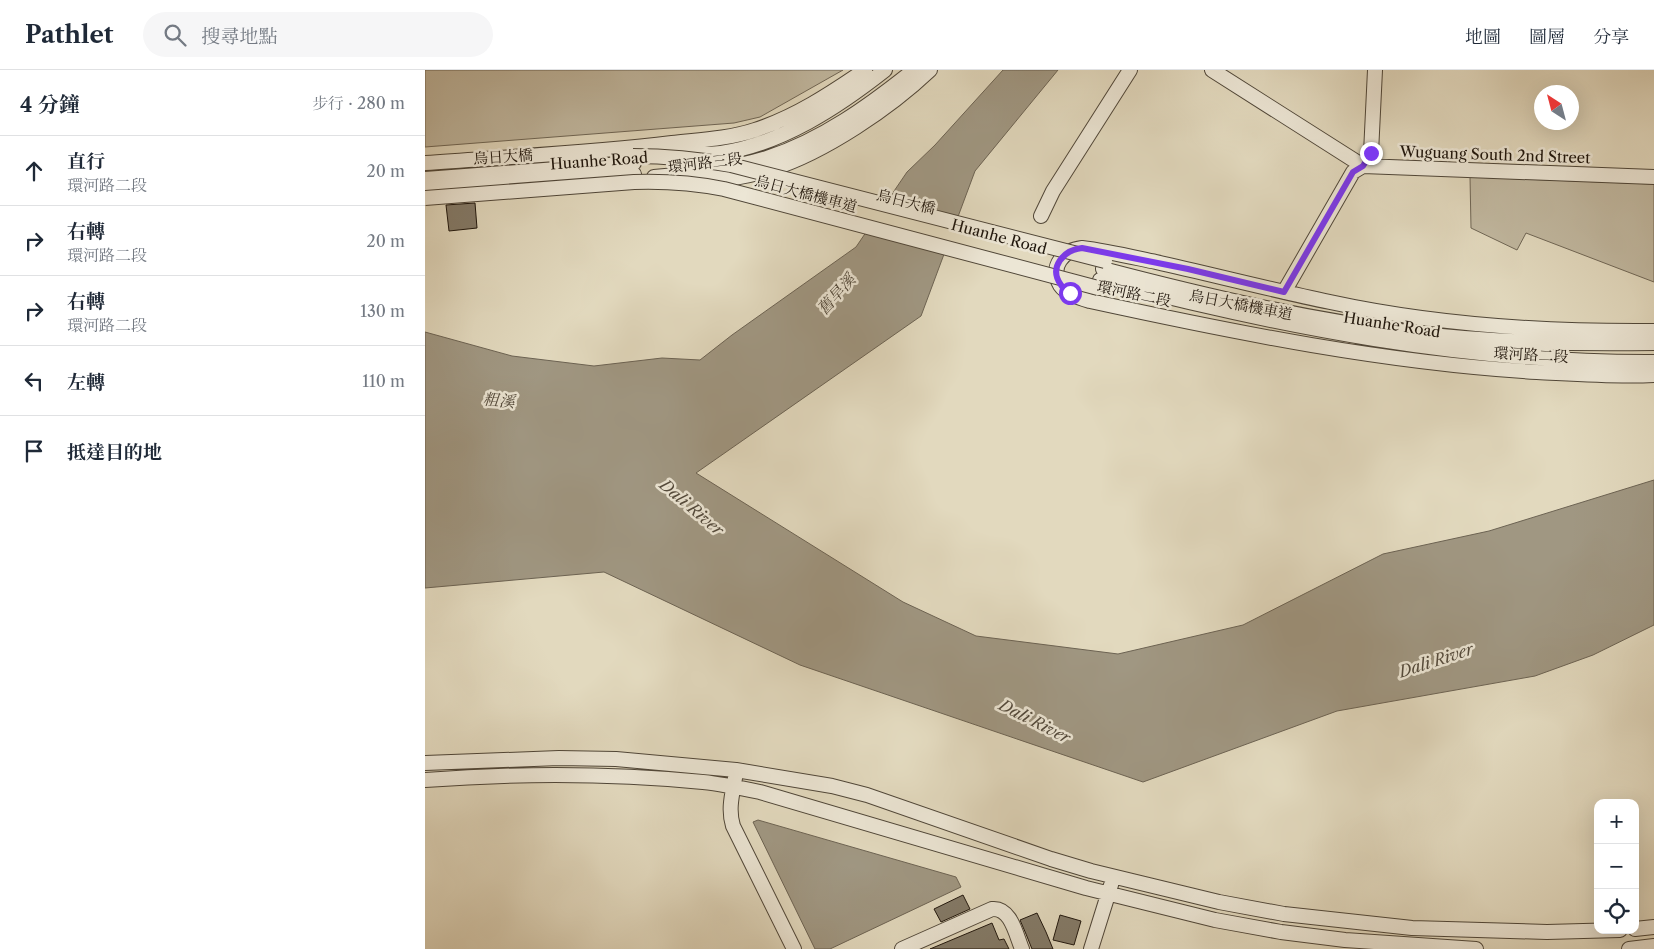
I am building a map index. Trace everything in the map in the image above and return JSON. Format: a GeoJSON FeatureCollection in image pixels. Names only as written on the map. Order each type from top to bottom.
{"type":"FeatureCollection","features":[{"type":"Feature","properties":{"kind":"street","name":"環河路三段"},"geometry":{"type":"LineString","coordinates":[[425,162],[633,148],[717,138],[754,131],[789,116],[823,98],[865,70]]}},
{"type":"Feature","properties":{"kind":"street","name":"環河路三段"},"geometry":{"type":"LineString","coordinates":[[633,148],[670,153],[721,153],[761,143],[795,128],[832,108],[885,70]]}},
{"type":"Feature","properties":{"kind":"street","name":"環河路三段"},"geometry":{"type":"LineString","coordinates":[[425,199],[478,192],[689,174],[767,158],[801,144],[843,122],[914,70]]}},
{"type":"Feature","properties":{"kind":"street","name":"環河路三段"},"geometry":{"type":"LineString","coordinates":[[425,205],[690,184],[732,178],[772,169],[813,152],[849,132],[930,70]]}},
{"type":"Feature","properties":{"kind":"street"},"geometry":{"type":"LineString","coordinates":[[1041,216],[1053,191],[1131,70]]}},
{"type":"Feature","properties":{"kind":"street"},"geometry":{"type":"LineString","coordinates":[[1213,70],[1363,166]]}},
{"type":"Feature","properties":{"kind":"street"},"geometry":{"type":"LineString","coordinates":[[1284,292],[1353,172],[1363,166],[1371,153],[1375,70]]}},
{"type":"Feature","properties":{"kind":"street","name":"烏日大橋機車道"},"geometry":{"type":"LineString","coordinates":[[425,171],[633,156],[699,159],[741,168],[1327,339],[1413,353],[1546,365],[1615,376]]}},
{"type":"Feature","properties":{"kind":"street","name":"烏日大橋"},"geometry":{"type":"LineString","coordinates":[[425,179],[634,163],[665,163],[695,166],[729,172],[1181,295],[1416,333],[1492,348]]}},
{"type":"Feature","properties":{"kind":"street","name":"Wuguang South 2nd Street"},"geometry":{"type":"LineString","coordinates":[[1363,166],[1654,177]]}},
{"type":"Feature","properties":{"kind":"street","name":"Huanhe Road"},"geometry":{"type":"LineString","coordinates":[[425,190],[634,174],[665,174],[697,178],[725,183],[1181,295]]}},
{"type":"Feature","properties":{"kind":"street","name":"烏日大橋機車道"},"geometry":{"type":"LineString","coordinates":[[425,199],[634,182],[664,181],[696,184],[1181,295],[1263,299],[1417,325],[1493,334],[1548,337],[1613,331]]}},
{"type":"Feature","properties":{"kind":"street","name":"環河路二段"},"geometry":{"type":"LineString","coordinates":[[1654,331],[1493,326],[1436,320],[1332,303],[1095,249],[1073,249],[1063,255],[1057,265],[1057,277],[1061,286],[1080,298],[1175,319],[1327,348],[1412,361],[1491,369],[1615,376],[1654,375]]}},
{"type":"Feature","properties":{"kind":"street"},"geometry":{"type":"LineString","coordinates":[[1492,348],[1547,344],[1654,343]]}},
{"type":"Feature","properties":{"kind":"street"},"geometry":{"type":"LineString","coordinates":[[1492,348],[1611,362],[1654,362]]}},
{"type":"Feature","properties":{"kind":"street"},"geometry":{"type":"LineString","coordinates":[[425,763],[607,758],[736,770],[832,786],[867,795],[1051,859],[1113,877],[1219,902],[1284,914],[1412,928],[1547,932],[1594,931]]}},
{"type":"Feature","properties":{"kind":"street"},"geometry":{"type":"LineString","coordinates":[[736,770],[730,816],[733,826],[794,949]]}},
{"type":"Feature","properties":{"kind":"street"},"geometry":{"type":"LineString","coordinates":[[425,780],[504,775],[616,775],[705,782],[760,792],[1108,894],[1215,920],[1281,932],[1345,940],[1476,949]]}},
{"type":"Feature","properties":{"kind":"street"},"geometry":{"type":"LineString","coordinates":[[1091,949],[1113,877]]}},
{"type":"Feature","properties":{"kind":"street"},"geometry":{"type":"LineString","coordinates":[[902,949],[997,908],[1008,916],[1022,949]]}},
{"type":"Feature","properties":{"kind":"street"},"geometry":{"type":"LineString","coordinates":[[1639,929],[1654,927]]}},
{"type":"Feature","properties":{"kind":"street"},"geometry":{"type":"LineString","coordinates":[[1629,949],[1654,946]]}},
{"type":"Feature","properties":{"kind":"shaded area"},"geometry":{"type":"Polygon","coordinates":[[[425,70],[843,70],[760,117],[734,123],[425,147],[425,70]]]}},
{"type":"Feature","properties":{"kind":"shaded area"},"geometry":{"type":"Polygon","coordinates":[[[1470,177],[1654,184],[1654,282],[1526,233],[1517,250],[1471,228],[1470,177]]]}},
{"type":"Feature","properties":{"kind":"water"},"geometry":{"type":"Polygon","coordinates":[[[1003,70],[1058,70],[975,171],[921,316],[696,473],[903,602],[976,636],[1118,654],[1243,625],[1383,554],[1489,531],[1654,480],[1654,625],[1593,655],[1535,676],[1337,711],[1143,782],[800,665],[604,572],[425,588],[425,332],[512,356],[594,366],[662,358],[700,360],[856,247],[907,172],[935,145],[1003,70]]]}},
{"type":"Feature","properties":{"kind":"water"},"geometry":{"type":"Polygon","coordinates":[[[758,820],[956,877],[961,887],[830,949],[815,949],[753,822],[758,820]]]}},
{"type":"Feature","properties":{"kind":"pier"},"geometry":{"type":"Polygon","coordinates":[[[886,198],[961,217],[947,255],[863,233],[886,198]]]}},
{"type":"Feature","properties":{"kind":"building"},"geometry":{"type":"Polygon","coordinates":[[[475,203],[477,228],[449,231],[446,205],[475,203]]]}},
{"type":"Feature","properties":{"kind":"building"},"geometry":{"type":"Polygon","coordinates":[[[963,895],[970,909],[941,922],[934,909],[963,895]]]}},
{"type":"Feature","properties":{"kind":"building"},"geometry":{"type":"Polygon","coordinates":[[[1037,913],[1053,949],[1032,949],[1020,920],[1037,913]]]}},
{"type":"Feature","properties":{"kind":"building"},"geometry":{"type":"Polygon","coordinates":[[[1060,915],[1081,921],[1074,945],[1053,940],[1060,915]]]}},
{"type":"Feature","properties":{"kind":"building"},"geometry":{"type":"Polygon","coordinates":[[[992,923],[999,940],[1004,939],[1009,949],[930,949],[992,923]]]}},
{"type":"Feature","properties":{"kind":"route"},"geometry":{"type":"LineString","coordinates":[[1070,293],[1061,286],[1057,277],[1057,265],[1063,255],[1073,249],[1082,248],[1095,249],[1188,269],[1284,292],[1353,172],[1363,166],[1371,153]]}},
{"type":"Feature","properties":{"kind":"water label","name":"舊旱溪"},"geometry":{"type":"Point","coordinates":[836,294]}},
{"type":"Feature","properties":{"kind":"water label","name":"粗溪"},"geometry":{"type":"Point","coordinates":[499,400]}},
{"type":"Feature","properties":{"kind":"water label","name":"Dali River"},"geometry":{"type":"Point","coordinates":[692,507]}},
{"type":"Feature","properties":{"kind":"water label","name":"Dali River"},"geometry":{"type":"Point","coordinates":[1436,660]}},
{"type":"Feature","properties":{"kind":"water label","name":"Dali River"},"geometry":{"type":"Point","coordinates":[1035,721]}}]}
